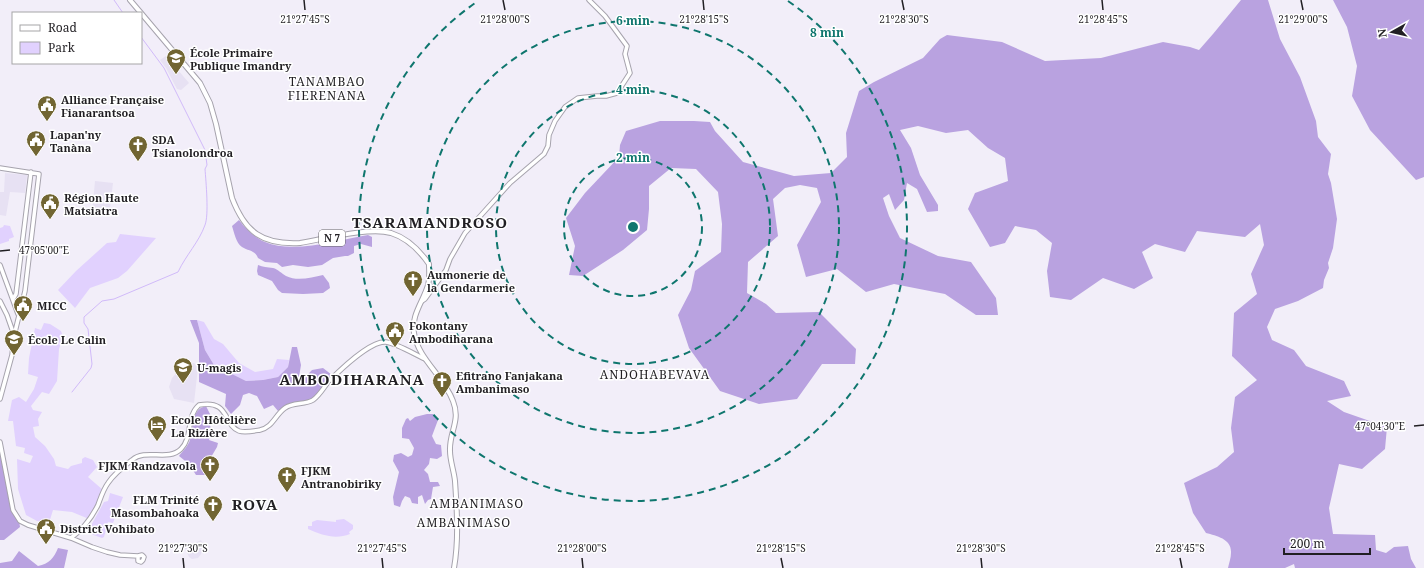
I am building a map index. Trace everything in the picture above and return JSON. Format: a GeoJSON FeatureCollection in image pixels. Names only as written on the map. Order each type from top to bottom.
{"type":"FeatureCollection","features":[{"type":"Feature","properties":{"kind":"main road","name":"N 7"},"geometry":{"type":"LineString","coordinates":[[130,0],[140,12]]}},
{"type":"Feature","properties":{"kind":"main road","name":"N 7"},"geometry":{"type":"LineString","coordinates":[[142,14],[200,83],[212,109],[228,183],[234,203],[243,220],[250,229],[259,236],[269,240],[289,244],[357,233],[390,233],[402,238],[421,253],[429,264],[429,278],[413,324],[418,348],[442,379],[451,396],[456,411],[456,420],[450,447],[455,481],[458,548],[454,568]]}},
{"type":"Feature","properties":{"kind":"street"},"geometry":{"type":"LineString","coordinates":[[422,301],[441,278],[465,233],[475,224],[494,200],[523,171],[544,154],[548,146],[549,135],[555,121],[565,107],[578,98],[606,96],[617,93],[630,73],[625,54],[627,46],[605,16],[589,0]]}},
{"type":"Feature","properties":{"kind":"street"},"geometry":{"type":"LineString","coordinates":[[0,168],[39,174],[25,291],[14,336],[12,355],[0,399]]}},
{"type":"Feature","properties":{"kind":"street"},"geometry":{"type":"LineString","coordinates":[[13,299],[16,294],[32,172]]}},
{"type":"Feature","properties":{"kind":"street"},"geometry":{"type":"LineString","coordinates":[[0,265],[19,315]]}},
{"type":"Feature","properties":{"kind":"street"},"geometry":{"type":"LineString","coordinates":[[0,302],[14,336]]}},
{"type":"Feature","properties":{"kind":"street"},"geometry":{"type":"LineString","coordinates":[[71,538],[79,532],[94,513],[108,482],[133,459],[144,454],[171,454],[180,450],[187,438],[193,411],[199,405],[211,405],[223,410],[232,425],[238,430],[248,432],[258,430],[270,425],[288,406],[312,401],[328,382],[352,360],[363,351],[378,343],[387,342],[425,359]]}},
{"type":"Feature","properties":{"kind":"street"},"geometry":{"type":"LineString","coordinates":[[0,442],[12,505],[20,521],[107,552],[138,556]]}},
{"type":"Feature","properties":{"kind":"shaded area"},"geometry":{"type":"Polygon","coordinates":[[[1241,0],[1268,0],[1280,39],[1300,77],[1316,121],[1318,137],[1331,154],[1328,174],[1337,219],[1333,248],[1328,263],[1329,268],[1324,280],[1323,288],[1298,301],[1275,309],[1267,327],[1272,340],[1294,350],[1306,366],[1344,381],[1351,396],[1327,401],[1344,412],[1387,427],[1385,449],[1362,469],[1339,464],[1329,508],[1333,534],[1375,535],[1376,550],[1386,553],[1394,547],[1408,546],[1411,559],[1416,568],[1295,568],[1294,564],[1285,568],[1228,568],[1231,553],[1229,544],[1215,535],[1206,533],[1193,513],[1184,483],[1217,467],[1234,452],[1231,428],[1235,397],[1257,380],[1232,356],[1234,313],[1257,294],[1251,274],[1264,245],[1260,224],[1245,237],[1197,231],[1185,252],[1155,244],[1142,252],[1153,278],[1134,289],[1103,278],[1071,300],[1050,297],[1047,271],[1052,243],[1036,230],[1015,226],[1005,243],[990,247],[968,209],[975,193],[1008,181],[1005,158],[988,148],[968,130],[946,133],[918,126],[900,130],[911,148],[920,175],[938,205],[938,211],[927,212],[917,189],[907,183],[904,200],[895,210],[889,194],[883,198],[889,216],[900,238],[938,256],[971,262],[996,298],[998,315],[976,315],[945,294],[894,284],[866,292],[837,269],[806,277],[797,245],[821,202],[817,188],[800,185],[785,188],[773,199],[778,236],[748,262],[747,293],[766,304],[776,313],[819,312],[856,349],[855,364],[822,364],[797,399],[759,404],[720,391],[689,348],[678,315],[691,290],[695,271],[721,252],[722,224],[718,192],[696,169],[671,168],[649,186],[647,230],[623,250],[583,276],[569,275],[575,246],[566,218],[585,193],[619,157],[620,145],[626,131],[660,121],[710,122],[715,131],[743,162],[794,176],[831,173],[847,157],[846,133],[859,91],[923,58],[940,39],[947,35],[1002,42],[1045,61],[1101,58],[1163,42],[1199,50],[1241,0]]]}},
{"type":"Feature","properties":{"kind":"shaded area"},"geometry":{"type":"Polygon","coordinates":[[[1333,0],[1424,0],[1424,177],[1416,180],[1370,130],[1352,96],[1357,66],[1347,27],[1333,0]]]}},
{"type":"Feature","properties":{"kind":"shaded area","name":"École Primaire Publique Imandry"},"geometry":{"type":"Polygon","coordinates":[[[166,56],[189,83],[181,90],[177,89],[160,60],[166,56]]]}},
{"type":"Feature","properties":{"kind":"shaded area"},"geometry":{"type":"Polygon","coordinates":[[[5,173],[27,175],[25,193],[10,192],[6,216],[0,215],[0,192],[4,192],[5,173]]]}},
{"type":"Feature","properties":{"kind":"shaded area"},"geometry":{"type":"Polygon","coordinates":[[[95,181],[113,183],[109,216],[92,214],[95,181]]]}},
{"type":"Feature","properties":{"kind":"shaded area"},"geometry":{"type":"Polygon","coordinates":[[[239,220],[247,230],[257,238],[276,245],[289,247],[316,245],[368,235],[372,237],[372,247],[361,244],[354,246],[354,253],[348,256],[333,258],[322,265],[308,267],[293,265],[282,267],[277,263],[265,262],[258,258],[253,252],[244,248],[238,243],[232,226],[239,220]]]}},
{"type":"Feature","properties":{"kind":"shaded area"},"geometry":{"type":"Polygon","coordinates":[[[258,265],[278,270],[286,276],[295,279],[323,275],[329,283],[330,288],[323,293],[282,293],[272,281],[258,275],[258,265]]]}},
{"type":"Feature","properties":{"kind":"shaded area"},"geometry":{"type":"Polygon","coordinates":[[[190,320],[197,320],[205,350],[214,365],[246,381],[278,377],[288,367],[292,347],[297,347],[301,365],[299,384],[312,370],[323,368],[332,375],[315,398],[308,401],[293,403],[278,411],[273,405],[264,409],[257,396],[249,393],[243,395],[240,405],[231,414],[225,406],[226,394],[199,382],[199,343],[190,320]]]}},
{"type":"Feature","properties":{"kind":"shaded area","name":"U-magis"},"geometry":{"type":"Polygon","coordinates":[[[194,363],[198,367],[194,403],[174,399],[169,387],[172,378],[185,364],[194,363]]]}},
{"type":"Feature","properties":{"kind":"shaded area"},"geometry":{"type":"Polygon","coordinates":[[[206,406],[211,416],[209,423],[212,431],[209,440],[218,443],[207,464],[206,475],[196,475],[189,464],[179,456],[190,440],[197,411],[206,406]]]}},
{"type":"Feature","properties":{"kind":"shaded area"},"geometry":{"type":"Polygon","coordinates":[[[433,414],[438,420],[432,436],[436,444],[441,445],[442,456],[437,459],[430,458],[429,464],[424,470],[428,474],[430,482],[438,482],[440,486],[433,487],[431,499],[425,504],[422,495],[418,497],[418,504],[412,503],[410,498],[405,496],[400,507],[394,505],[393,497],[399,472],[393,461],[394,455],[401,453],[408,457],[412,455],[414,448],[409,439],[402,438],[402,428],[406,419],[408,418],[410,421],[415,417],[433,414]]]}},
{"type":"Feature","properties":{"kind":"shaded area"},"geometry":{"type":"Polygon","coordinates":[[[0,453],[11,510],[19,521],[20,527],[4,540],[0,540],[0,453]]]}},
{"type":"Feature","properties":{"kind":"shaded area"},"geometry":{"type":"Polygon","coordinates":[[[201,540],[204,545],[201,554],[198,558],[192,559],[189,557],[185,548],[201,540]]]}},
{"type":"Feature","properties":{"kind":"shaded area"},"geometry":{"type":"Polygon","coordinates":[[[58,548],[68,550],[64,568],[0,568],[0,563],[12,561],[19,551],[38,566],[45,564],[51,560],[58,548]]]}},
{"type":"Feature","properties":{"kind":"green space"},"geometry":{"type":"Polygon","coordinates":[[[4,225],[10,226],[14,237],[9,239],[9,241],[0,244],[0,228],[4,225]]]}},
{"type":"Feature","properties":{"kind":"green space"},"geometry":{"type":"Polygon","coordinates":[[[120,234],[156,238],[127,271],[118,278],[90,288],[75,308],[58,290],[76,271],[107,243],[116,242],[120,234]]]}},
{"type":"Feature","properties":{"kind":"green space"},"geometry":{"type":"Polygon","coordinates":[[[197,320],[204,322],[214,339],[223,344],[239,363],[255,372],[273,369],[277,359],[289,360],[288,367],[278,377],[246,381],[214,365],[205,350],[197,320]]]}},
{"type":"Feature","properties":{"kind":"green space"},"geometry":{"type":"Polygon","coordinates":[[[44,323],[50,324],[61,331],[63,337],[59,349],[57,381],[49,394],[42,392],[31,406],[33,410],[42,412],[38,419],[39,426],[33,427],[35,437],[45,446],[54,459],[56,466],[68,469],[71,466],[82,463],[82,459],[85,457],[93,460],[97,467],[88,477],[103,490],[89,519],[72,512],[53,510],[49,523],[37,521],[26,515],[18,489],[17,459],[30,463],[33,456],[24,453],[25,448],[16,446],[13,421],[8,421],[12,400],[19,397],[26,402],[34,389],[38,377],[28,374],[29,358],[35,328],[41,330],[44,323]]]}},
{"type":"Feature","properties":{"kind":"green space"},"geometry":{"type":"Polygon","coordinates":[[[110,493],[123,497],[113,523],[108,522],[104,537],[102,538],[88,533],[88,531],[104,502],[108,501],[110,493]]]}},
{"type":"Feature","properties":{"kind":"green space"},"geometry":{"type":"Polygon","coordinates":[[[344,519],[353,525],[353,529],[349,532],[350,534],[344,536],[334,537],[308,529],[308,526],[312,526],[312,522],[317,520],[336,522],[336,520],[344,519]]]}},
{"type":"Feature","properties":{"kind":"waterway"},"geometry":{"type":"LineString","coordinates":[[114,0],[122,12]]}},
{"type":"Feature","properties":{"kind":"waterway"},"geometry":{"type":"LineString","coordinates":[[72,392],[91,368],[92,364],[88,329],[84,323],[84,317],[102,301],[114,299],[178,272],[199,237],[206,220],[207,198],[205,169],[207,165],[205,150],[164,68],[142,38]]}},
{"type":"Feature","properties":{"kind":"place","name":"École Primaire Publique Imandry"},"geometry":{"type":"Point","coordinates":[176,75]}},
{"type":"Feature","properties":{"kind":"place","name":"Alliance Française Fianarantsoa"},"geometry":{"type":"Point","coordinates":[47,122]}},
{"type":"Feature","properties":{"kind":"place","name":"Lapan'ny Tanàna"},"geometry":{"type":"Point","coordinates":[36,157]}},
{"type":"Feature","properties":{"kind":"place","name":"SDA Tsianolondroa"},"geometry":{"type":"Point","coordinates":[138,162]}},
{"type":"Feature","properties":{"kind":"place","name":"Région Haute Matsiatra"},"geometry":{"type":"Point","coordinates":[50,220]}},
{"type":"Feature","properties":{"kind":"place","name":"Aumonerie de la Gendarmerie"},"geometry":{"type":"Point","coordinates":[413,297]}},
{"type":"Feature","properties":{"kind":"place","name":"MICC"},"geometry":{"type":"Point","coordinates":[23,322]}},
{"type":"Feature","properties":{"kind":"place","name":"Fokontany Ambodiharana"},"geometry":{"type":"Point","coordinates":[395,348]}},
{"type":"Feature","properties":{"kind":"place","name":"École Le Calin"},"geometry":{"type":"Point","coordinates":[14,356]}},
{"type":"Feature","properties":{"kind":"place","name":"U-magis"},"geometry":{"type":"Point","coordinates":[183,384]}},
{"type":"Feature","properties":{"kind":"place","name":"Efitrano Fanjakana Ambanimaso"},"geometry":{"type":"Point","coordinates":[442,398]}},
{"type":"Feature","properties":{"kind":"place","name":"Ecole Hôtelière La Rizière"},"geometry":{"type":"Point","coordinates":[157,442]}},
{"type":"Feature","properties":{"kind":"place","name":"FJKM Randzavola"},"geometry":{"type":"Point","coordinates":[210,482]}},
{"type":"Feature","properties":{"kind":"place","name":"FJKM Antranobiriky"},"geometry":{"type":"Point","coordinates":[287,493]}},
{"type":"Feature","properties":{"kind":"place","name":"FLM Trinité Masombahoaka"},"geometry":{"type":"Point","coordinates":[213,522]}},
{"type":"Feature","properties":{"kind":"place","name":"District Vohibato"},"geometry":{"type":"Point","coordinates":[46,545]}},
{"type":"Feature","properties":{"kind":"district","name":"TANAMBAO FIERENANA"},"geometry":{"type":"Point","coordinates":[327,88]}},
{"type":"Feature","properties":{"kind":"district","name":"TSARAMANDROSO"},"geometry":{"type":"Point","coordinates":[430,222]}},
{"type":"Feature","properties":{"kind":"district","name":"ANDOHABEVAVA"},"geometry":{"type":"Point","coordinates":[655,374]}},
{"type":"Feature","properties":{"kind":"district","name":"AMBODIHARANA"},"geometry":{"type":"Point","coordinates":[352,379]}},
{"type":"Feature","properties":{"kind":"district","name":"AMBANIMASO"},"geometry":{"type":"Point","coordinates":[477,503]}},
{"type":"Feature","properties":{"kind":"district","name":"ROVA"},"geometry":{"type":"Point","coordinates":[255,504]}},
{"type":"Feature","properties":{"kind":"district","name":"AMBANIMASO"},"geometry":{"type":"Point","coordinates":[464,522]}}]}
